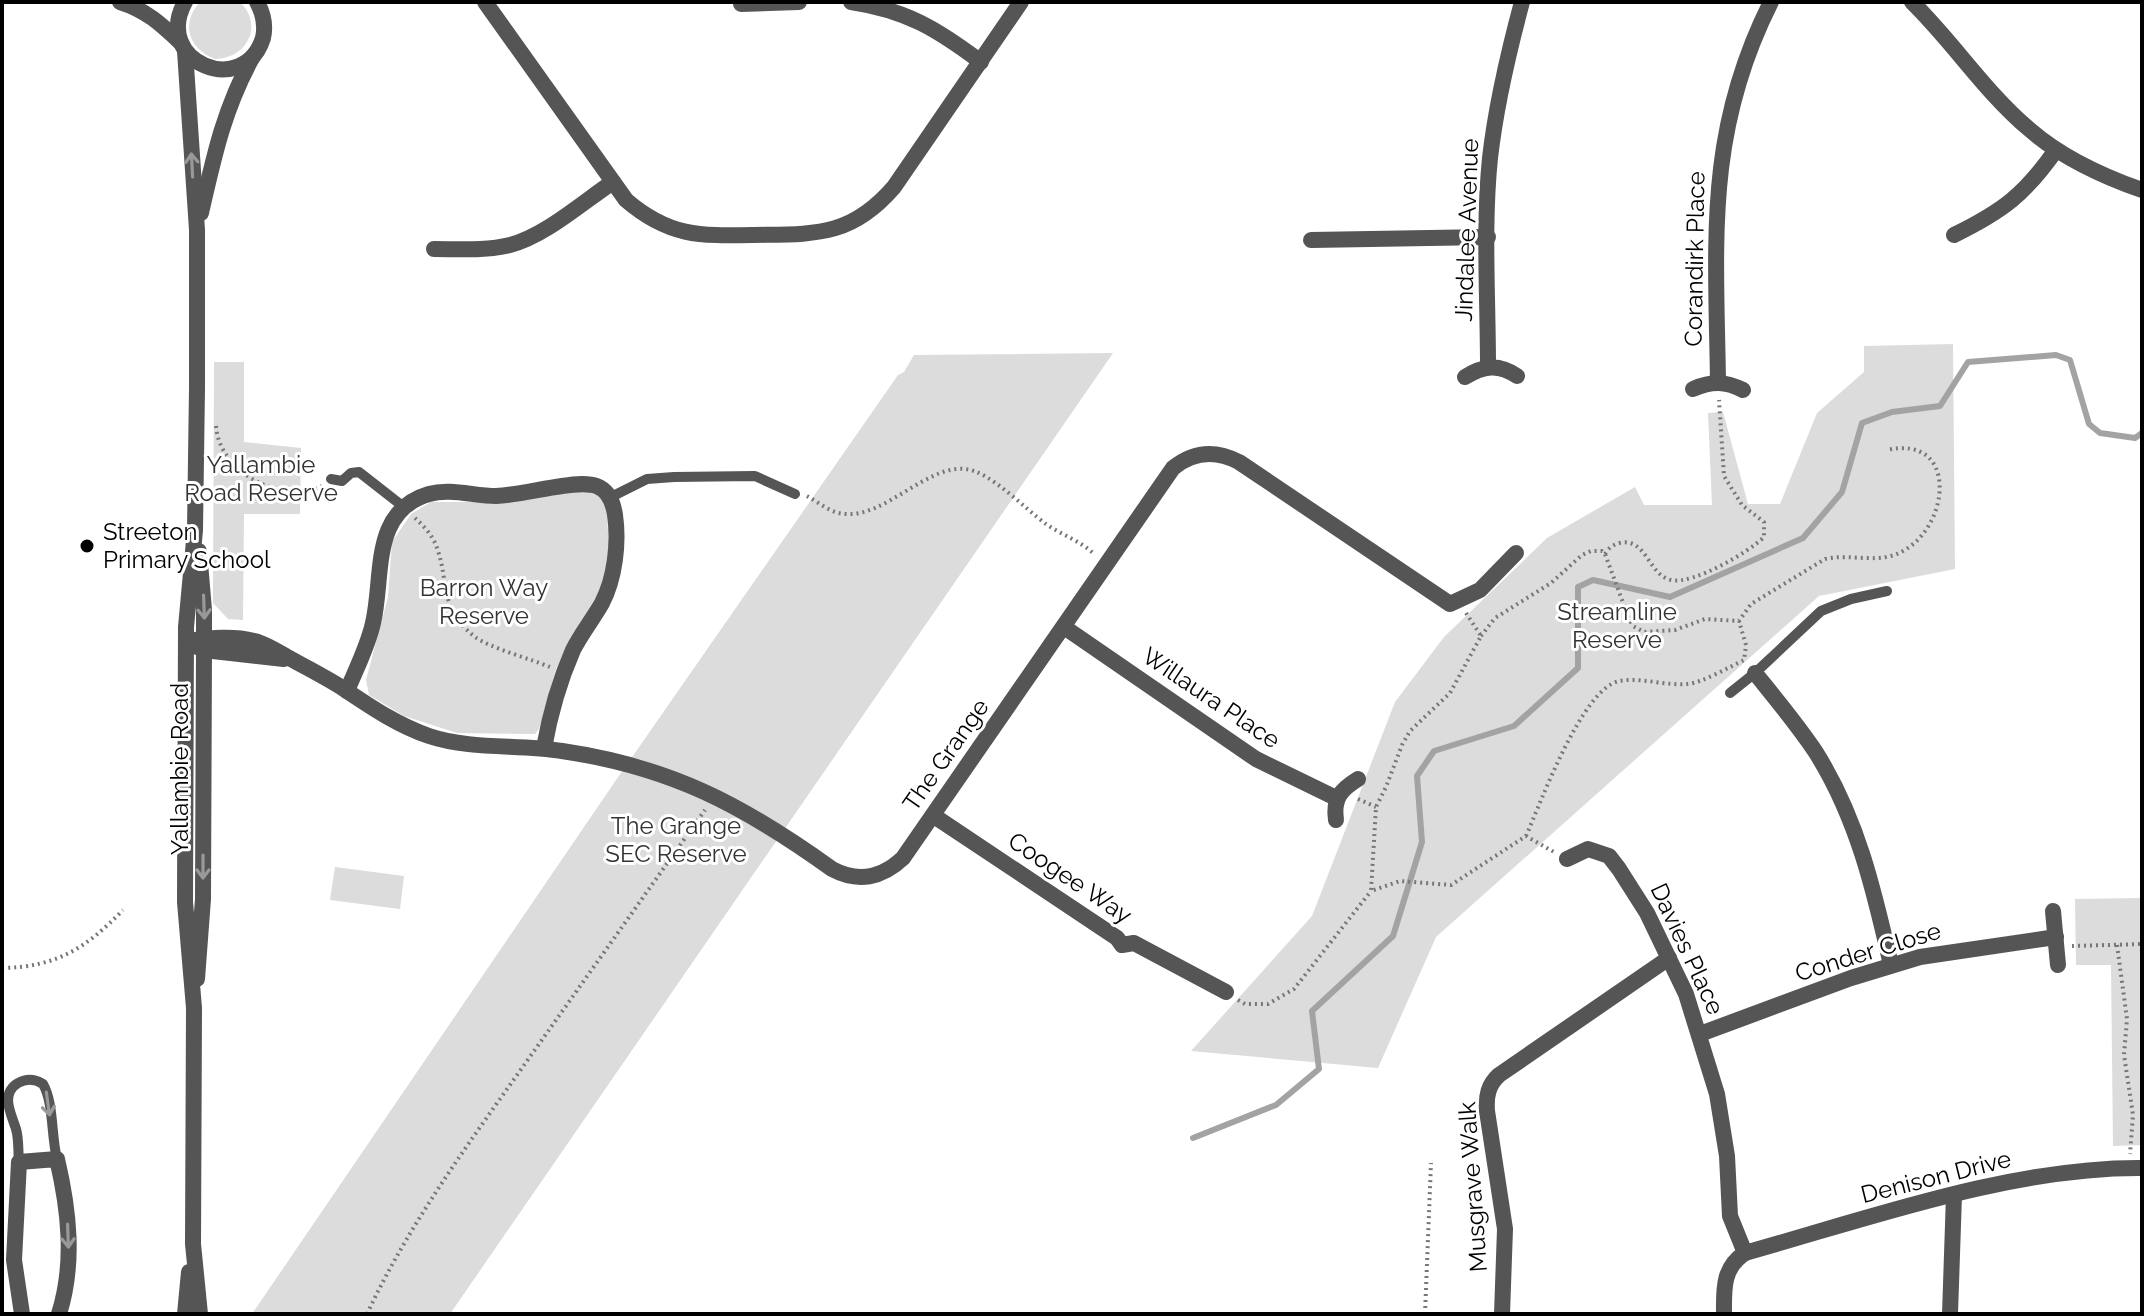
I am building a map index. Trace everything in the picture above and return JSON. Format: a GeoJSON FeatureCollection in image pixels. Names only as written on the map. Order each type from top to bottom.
{"type":"FeatureCollection","features":[{"type":"Feature","properties":{"kind":"street"},"geometry":{"type":"LineString","coordinates":[[120,2],[155,18],[194,61],[218,70],[231,69],[253,56]]}},
{"type":"Feature","properties":{"kind":"street","name":"Yallambie Road"},"geometry":{"type":"LineString","coordinates":[[185,2],[178,21],[183,47],[197,230],[195,530],[186,641],[185,902],[194,1008],[193,1244],[200,1314]]}},
{"type":"Feature","properties":{"kind":"street"},"geometry":{"type":"LineString","coordinates":[[257,2],[264,19]]}},
{"type":"Feature","properties":{"kind":"street"},"geometry":{"type":"LineString","coordinates":[[264,19],[276,2]]}},
{"type":"Feature","properties":{"kind":"street"},"geometry":{"type":"LineString","coordinates":[[485,2],[626,200],[643,215],[664,226],[685,234],[708,236],[811,235],[851,223],[879,204],[894,187],[1021,2]]}},
{"type":"Feature","properties":{"kind":"street"},"geometry":{"type":"LineString","coordinates":[[741,4],[799,2]]}},
{"type":"Feature","properties":{"kind":"street"},"geometry":{"type":"LineString","coordinates":[[851,2],[902,13],[925,23],[981,62]]}},
{"type":"Feature","properties":{"kind":"street","name":"Jindalee Avenue"},"geometry":{"type":"LineString","coordinates":[[1488,367],[1487,200],[1495,120],[1522,2]]}},
{"type":"Feature","properties":{"kind":"street","name":"Corandirk Place"},"geometry":{"type":"LineString","coordinates":[[1693,389],[1718,382],[1716,233],[1720,164],[1739,79],[1771,2]]}},
{"type":"Feature","properties":{"kind":"street"},"geometry":{"type":"LineString","coordinates":[[1912,2],[2028,129],[2056,150],[2092,170],[2142,190]]}},
{"type":"Feature","properties":{"kind":"street"},"geometry":{"type":"LineString","coordinates":[[1920,2],[1936,26]]}},
{"type":"Feature","properties":{"kind":"street","name":"Yallambie Road"},"geometry":{"type":"LineString","coordinates":[[197,230],[222,124],[234,91],[260,45],[264,19]]}},
{"type":"Feature","properties":{"kind":"street"},"geometry":{"type":"LineString","coordinates":[[1954,235],[2004,208],[2023,193],[2056,150]]}},
{"type":"Feature","properties":{"kind":"street"},"geometry":{"type":"LineString","coordinates":[[434,249],[511,245],[539,232],[613,182]]}},
{"type":"Feature","properties":{"kind":"street"},"geometry":{"type":"LineString","coordinates":[[1311,240],[1488,237]]}},
{"type":"Feature","properties":{"kind":"street"},"geometry":{"type":"LineString","coordinates":[[1465,377],[1488,367],[1501,367],[1517,376]]}},
{"type":"Feature","properties":{"kind":"street"},"geometry":{"type":"LineString","coordinates":[[1718,382],[1743,390]]}},
{"type":"Feature","properties":{"kind":"street","name":"The Grange"},"geometry":{"type":"LineString","coordinates":[[186,641],[204,644],[235,638],[257,642],[347,691],[386,717],[430,736],[456,742],[544,748],[599,756],[648,768],[715,795],[753,816],[832,869],[857,878],[882,874],[893,867],[934,816],[1173,468],[1190,456],[1214,453],[1239,462],[1450,604]]}},
{"type":"Feature","properties":{"kind":"street"},"geometry":{"type":"LineString","coordinates":[[347,691],[373,625],[384,540],[394,519],[405,508],[431,493],[505,495],[586,483],[604,489],[611,497],[616,531],[615,560],[602,602],[575,646],[564,671],[544,748]]}},
{"type":"Feature","properties":{"kind":"street","name":"Yallambie Road"},"geometry":{"type":"LineString","coordinates":[[194,1008],[203,899],[204,644],[202,582],[195,530]]}},
{"type":"Feature","properties":{"kind":"street"},"geometry":{"type":"LineString","coordinates":[[1450,604],[1480,590],[1516,553]]}},
{"type":"Feature","properties":{"kind":"street","name":"Willaura Place"},"geometry":{"type":"LineString","coordinates":[[1064,627],[1256,759],[1336,798]]}},
{"type":"Feature","properties":{"kind":"street"},"geometry":{"type":"LineString","coordinates":[[1755,673],[1815,752],[1836,790],[1870,874],[1891,965]]}},
{"type":"Feature","properties":{"kind":"street"},"geometry":{"type":"LineString","coordinates":[[1336,820],[1336,798],[1358,779]]}},
{"type":"Feature","properties":{"kind":"street","name":"Coogee Way"},"geometry":{"type":"LineString","coordinates":[[934,816],[1117,938],[1122,945],[1134,943],[1226,992]]}},
{"type":"Feature","properties":{"kind":"street","name":"Davies Place"},"geometry":{"type":"LineString","coordinates":[[1567,859],[1588,849],[1609,856],[1647,913],[1669,958],[1700,1034],[1717,1094],[1724,1132],[1730,1216],[1745,1253]]}},
{"type":"Feature","properties":{"kind":"street"},"geometry":{"type":"LineString","coordinates":[[2053,911],[2058,965]]}},
{"type":"Feature","properties":{"kind":"street","name":"Conder Close"},"geometry":{"type":"LineString","coordinates":[[1700,1034],[1891,965],[1960,949],[2056,941]]}},
{"type":"Feature","properties":{"kind":"street","name":"Musgrave Walk"},"geometry":{"type":"LineString","coordinates":[[1502,1314],[1505,1229],[1487,1111],[1486,1097],[1490,1086],[1499,1075],[1669,958]]}},
{"type":"Feature","properties":{"kind":"street"},"geometry":{"type":"LineString","coordinates":[[22,1314],[14,1260],[19,1162],[57,1159],[70,1239],[64,1299],[59,1314]]}},
{"type":"Feature","properties":{"kind":"street","name":"Denison Drive"},"geometry":{"type":"LineString","coordinates":[[1745,1253],[1954,1195],[2041,1176],[2135,1168]]}},
{"type":"Feature","properties":{"kind":"street"},"geometry":{"type":"LineString","coordinates":[[1950,1314],[1954,1195]]}},
{"type":"Feature","properties":{"kind":"street","name":"Yallambie Road"},"geometry":{"type":"LineString","coordinates":[[185,1314],[193,1244]]}},
{"type":"Feature","properties":{"kind":"street"},"geometry":{"type":"LineString","coordinates":[[1724,1314],[1727,1273],[1731,1264],[1745,1253]]}},
{"type":"Feature","properties":{"kind":"lane"},"geometry":{"type":"LineString","coordinates":[[331,479],[342,481],[351,473],[359,472],[405,508]]}},
{"type":"Feature","properties":{"kind":"lane"},"geometry":{"type":"LineString","coordinates":[[611,497],[647,479],[674,477],[755,476],[795,494]]}},
{"type":"Feature","properties":{"kind":"lane"},"geometry":{"type":"LineString","coordinates":[[1730,693],[1821,611],[1851,599],[1887,591]]}},
{"type":"Feature","properties":{"kind":"lane"},"geometry":{"type":"LineString","coordinates":[[19,1162],[16,1128],[6,1102],[7,1093],[13,1085],[30,1080],[43,1084],[47,1092],[51,1138],[57,1159]]}},
{"type":"Feature","properties":{"kind":"path"},"geometry":{"type":"LineString","coordinates":[[1606,556],[1610,547],[1629,543],[1645,553],[1662,577],[1689,580],[1715,568],[1764,537],[1764,522],[1742,505],[1724,476],[1718,382]]}},
{"type":"Feature","properties":{"kind":"path"},"geometry":{"type":"LineString","coordinates":[[216,416],[216,431],[230,458],[258,483],[299,492],[316,489],[331,479]]}},
{"type":"Feature","properties":{"kind":"path"},"geometry":{"type":"LineString","coordinates":[[1739,621],[1751,604],[1825,559],[1836,556],[1893,556],[1913,545],[1923,534],[1932,522],[1942,489],[1935,467],[1916,449],[1887,450]]}},
{"type":"Feature","properties":{"kind":"path"},"geometry":{"type":"LineString","coordinates":[[795,494],[806,495],[836,512],[855,514],[889,501],[938,475],[962,468],[971,470],[990,480],[1047,525],[1083,545],[1105,567]]}},
{"type":"Feature","properties":{"kind":"path"},"geometry":{"type":"LineString","coordinates":[[405,508],[425,528],[437,547],[444,590],[454,616],[477,638],[564,671]]}},
{"type":"Feature","properties":{"kind":"path"},"geometry":{"type":"LineString","coordinates":[[1371,891],[1376,807],[1402,745],[1424,717],[1450,693],[1481,636],[1495,618],[1551,583],[1582,555],[1597,550],[1606,556],[1633,626],[1644,632],[1675,630],[1705,619],[1739,621]]}},
{"type":"Feature","properties":{"kind":"path"},"geometry":{"type":"LineString","coordinates":[[1450,604],[1466,613],[1481,636]]}},
{"type":"Feature","properties":{"kind":"path"},"geometry":{"type":"LineString","coordinates":[[1226,992],[1245,1004],[1268,1004],[1294,989],[1371,891],[1400,881],[1451,885],[1526,836],[1564,748],[1601,690],[1616,682],[1632,680],[1689,684],[1744,660],[1746,645],[1739,621]]}},
{"type":"Feature","properties":{"kind":"path"},"geometry":{"type":"LineString","coordinates":[[367,1314],[396,1254],[413,1227],[715,795]]}},
{"type":"Feature","properties":{"kind":"path"},"geometry":{"type":"LineString","coordinates":[[1526,836],[1567,859]]}},
{"type":"Feature","properties":{"kind":"path"},"geometry":{"type":"LineString","coordinates":[[2,968],[52,962],[72,953],[82,948],[123,910]]}},
{"type":"Feature","properties":{"kind":"path"},"geometry":{"type":"LineString","coordinates":[[2056,941],[2142,944]]}},
{"type":"Feature","properties":{"kind":"path"},"geometry":{"type":"LineString","coordinates":[[2117,945],[2127,1019],[2124,1055],[2133,1115],[2135,1168]]}},
{"type":"Feature","properties":{"kind":"path"},"geometry":{"type":"LineString","coordinates":[[1425,1314],[1431,1163]]}},
{"type":"Feature","properties":{"kind":"green space"},"geometry":{"type":"Polygon","coordinates":[[[200,2],[240,2],[247,11],[251,30],[243,47],[236,53],[215,59],[206,55],[194,42],[190,35],[190,19],[200,2]]]}},
{"type":"Feature","properties":{"kind":"green space","name":"Streamline Reserve"},"geometry":{"type":"Polygon","coordinates":[[[1953,344],[1955,569],[1819,596],[1436,937],[1378,1068],[1191,1051],[1312,916],[1395,702],[1444,637],[1547,538],[1635,487],[1644,505],[1712,505],[1708,413],[1723,412],[1748,504],[1780,504],[1817,413],[1864,372],[1864,346],[1953,344]]]}},
{"type":"Feature","properties":{"kind":"green space","name":"The Grange SEC Reserve"},"geometry":{"type":"Polygon","coordinates":[[[1113,353],[450,1314],[252,1314],[614,783],[914,355],[1113,353]]]}},
{"type":"Feature","properties":{"kind":"green space","name":"Yallambie Road Reserve"},"geometry":{"type":"Polygon","coordinates":[[[214,362],[244,362],[244,442],[301,448],[300,514],[244,514],[243,620],[228,619],[213,603],[214,362]]]}},
{"type":"Feature","properties":{"kind":"green space","name":"Barron Way Reserve"},"geometry":{"type":"Polygon","coordinates":[[[588,490],[602,497],[606,505],[609,545],[606,567],[600,589],[556,669],[535,734],[457,733],[404,716],[369,695],[366,680],[388,597],[392,542],[411,514],[431,502],[507,502],[588,490]]]}},
{"type":"Feature","properties":{"kind":"green space"},"geometry":{"type":"Polygon","coordinates":[[[335,867],[404,876],[400,909],[330,900],[335,867]]]}},
{"type":"Feature","properties":{"kind":"green space"},"geometry":{"type":"Polygon","coordinates":[[[2141,898],[2142,1145],[2113,1146],[2111,965],[2076,965],[2075,899],[2141,898]]]}},
{"type":"Feature","properties":{"kind":"waterway"},"geometry":{"type":"LineString","coordinates":[[1193,1138],[1276,1105],[1319,1069],[1312,1011],[1393,936],[1422,842],[1417,776],[1434,751],[1514,726],[1578,668],[1578,587],[1593,580],[1670,597],[1803,538],[1842,492],[1862,423],[1892,412],[1940,406],[1968,362],[2056,355],[2070,360],[2089,424],[2100,433],[2135,438],[2142,433]]}},
{"type":"Feature","properties":{"kind":"place","name":"Streeton Primary School"},"geometry":{"type":"Point","coordinates":[87,546]}}]}
